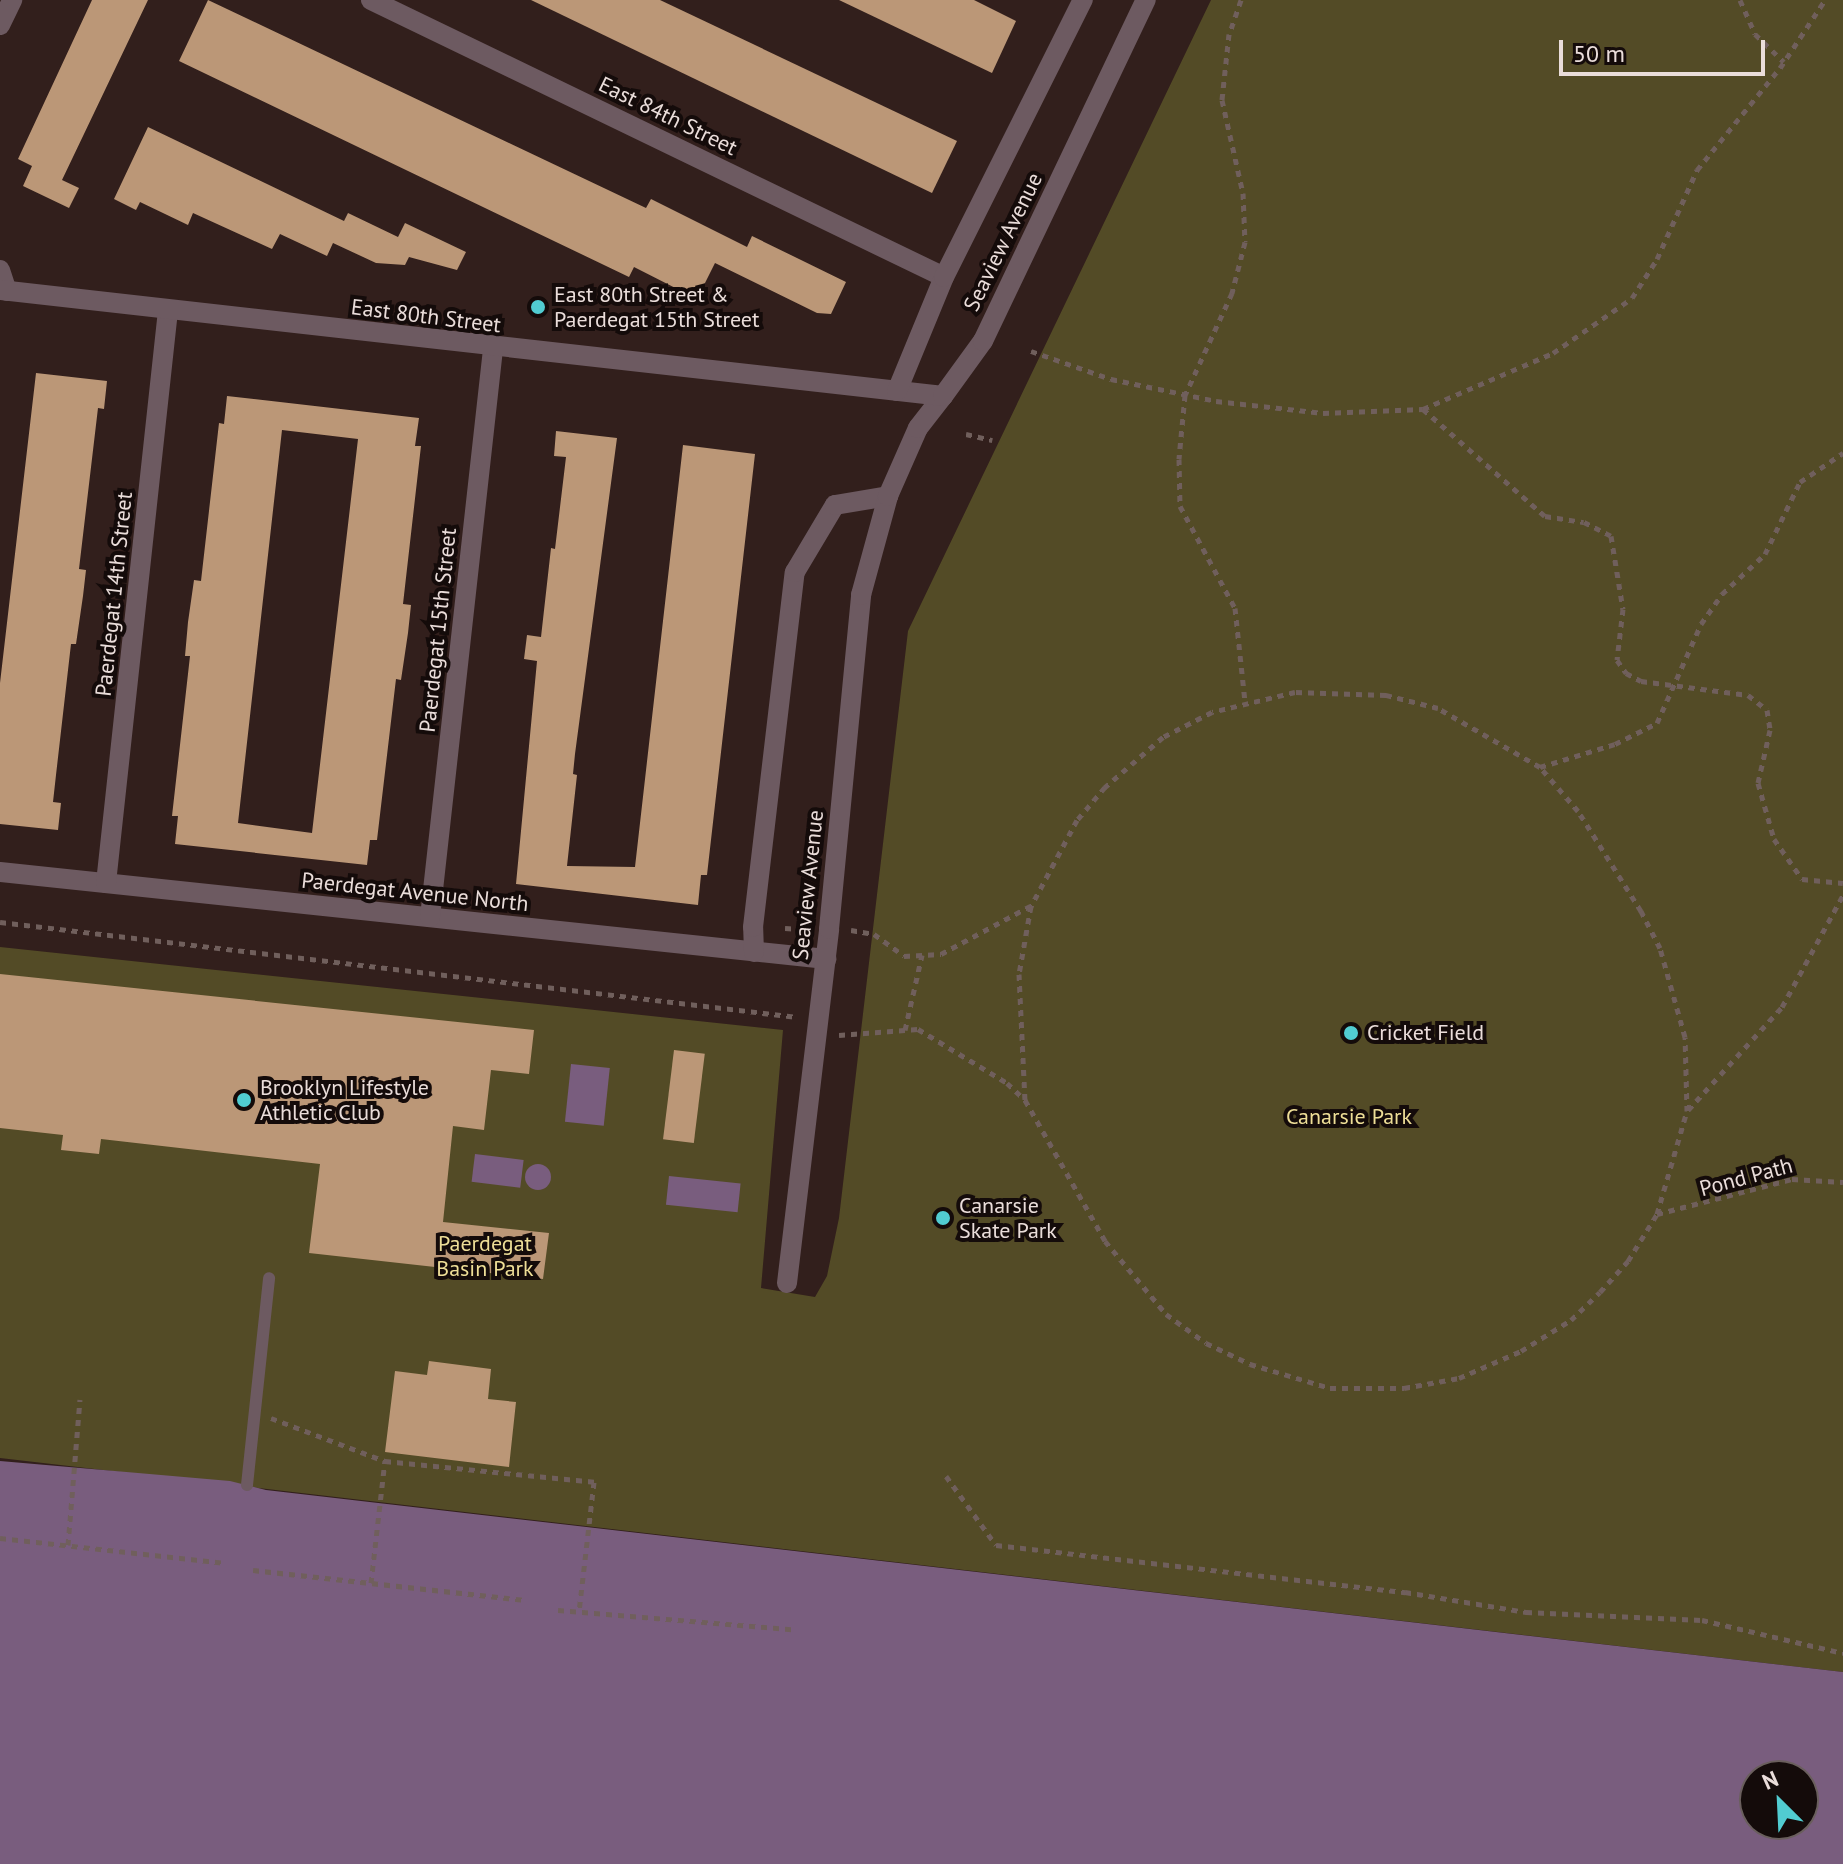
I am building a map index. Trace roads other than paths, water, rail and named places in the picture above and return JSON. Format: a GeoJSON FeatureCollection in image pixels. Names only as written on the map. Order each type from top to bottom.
{"type":"FeatureCollection","features":[{"type":"Feature","properties":{"kind":"street"},"geometry":{"type":"LineString","coordinates":[[0,25],[12,0]]}},
{"type":"Feature","properties":{"kind":"street","name":"East 84th Street"},"geometry":{"type":"LineString","coordinates":[[371,0],[944,277]]}},
{"type":"Feature","properties":{"kind":"street","name":"Seaview Avenue"},"geometry":{"type":"LineString","coordinates":[[897,391],[944,277],[1083,0]]}},
{"type":"Feature","properties":{"kind":"street","name":"Seaview Avenue"},"geometry":{"type":"LineString","coordinates":[[787,1283],[815,1025],[826,959],[861,595],[888,496],[918,428],[983,341],[1146,0]]}},
{"type":"Feature","properties":{"kind":"street"},"geometry":{"type":"LineString","coordinates":[[0,270],[4,291]]}},
{"type":"Feature","properties":{"kind":"street","name":"East 80th Street"},"geometry":{"type":"LineString","coordinates":[[4,291],[493,349],[943,396]]}},
{"type":"Feature","properties":{"kind":"street","name":"Paerdegat 14th Street"},"geometry":{"type":"LineString","coordinates":[[106,883],[168,310]]}},
{"type":"Feature","properties":{"kind":"street","name":"Paerdegat 15th Street"},"geometry":{"type":"LineString","coordinates":[[430,917],[493,349]]}},
{"type":"Feature","properties":{"kind":"street"},"geometry":{"type":"LineString","coordinates":[[754,952],[753,927],[795,572],[835,505],[888,496]]}},
{"type":"Feature","properties":{"kind":"street","name":"Paerdegat Avenue North"},"geometry":{"type":"LineString","coordinates":[[0,872],[826,959]]}},
{"type":"Feature","properties":{"kind":"lane"},"geometry":{"type":"LineString","coordinates":[[247,1485],[269,1278]]}},
{"type":"Feature","properties":{"kind":"place","name":"East 80th Street & Paerdegat 15th Street"},"geometry":{"type":"Point","coordinates":[538,307]}},
{"type":"Feature","properties":{"kind":"place","name":"Cricket Field"},"geometry":{"type":"Point","coordinates":[1351,1033]}},
{"type":"Feature","properties":{"kind":"place","name":"Brooklyn Lifestyle Athletic Club"},"geometry":{"type":"Point","coordinates":[244,1100]}},
{"type":"Feature","properties":{"kind":"place","name":"Canarsie Skate Park"},"geometry":{"type":"Point","coordinates":[943,1218]}},
{"type":"Feature","properties":{"kind":"park label","name":"Canarsie Park"},"geometry":{"type":"Point","coordinates":[1349,1117]}},
{"type":"Feature","properties":{"kind":"park label","name":"Paerdegat Basin Park"},"geometry":{"type":"Point","coordinates":[485,1256]}}]}
